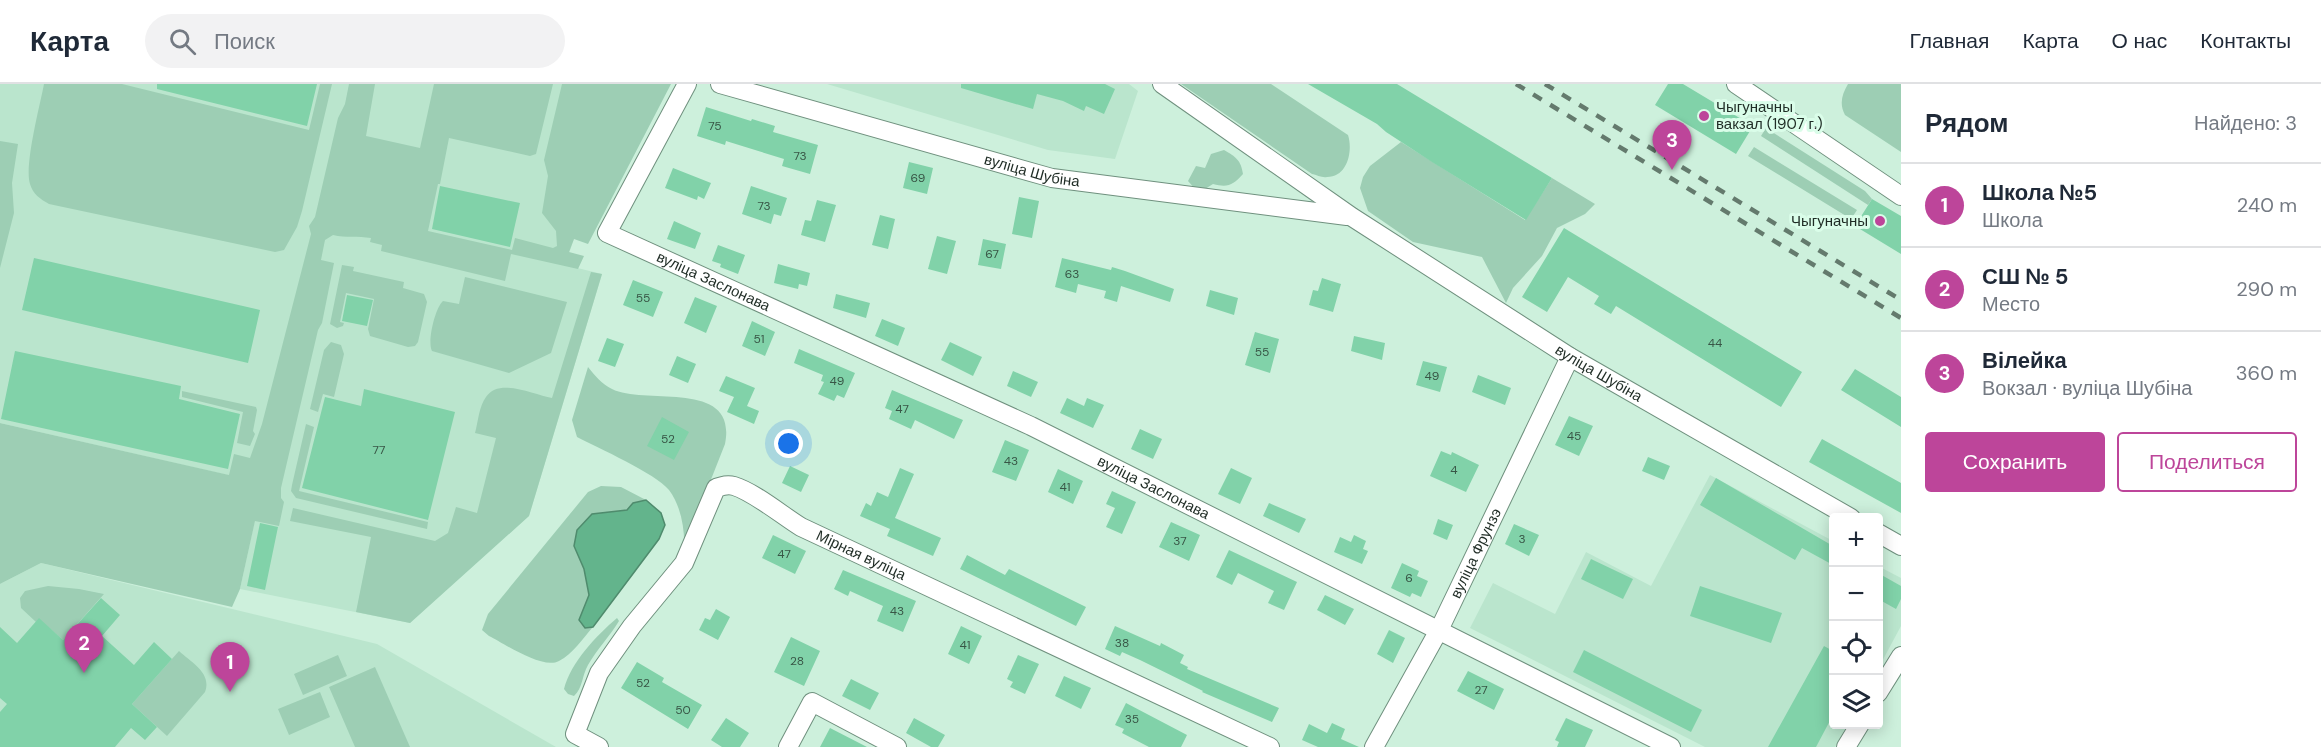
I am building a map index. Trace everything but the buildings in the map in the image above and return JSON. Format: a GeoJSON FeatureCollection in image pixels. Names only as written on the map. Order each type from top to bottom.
{"type":"FeatureCollection","features":[{"type":"Feature","properties":{"kind":"street","name":"вуліца Заслонава"},"geometry":{"type":"LineString","coordinates":[[687,84],[607,233],[1031,426],[1671,747]]}},
{"type":"Feature","properties":{"kind":"street","name":"вуліца Шубіна"},"geometry":{"type":"LineString","coordinates":[[720,84],[1052,178],[1352,217]]}},
{"type":"Feature","properties":{"kind":"street","name":"вуліца Шубіна"},"geometry":{"type":"LineString","coordinates":[[1162,84],[1352,217],[1570,357],[1842,513]]}},
{"type":"Feature","properties":{"kind":"street"},"geometry":{"type":"LineString","coordinates":[[1736,84],[1901,196]]}},
{"type":"Feature","properties":{"kind":"street","name":"вуліца Фрунзэ"},"geometry":{"type":"LineString","coordinates":[[1374,747],[1438,630],[1570,357]]}},
{"type":"Feature","properties":{"kind":"street","name":"Мірная вуліца"},"geometry":{"type":"LineString","coordinates":[[599,747],[575,735],[599,673],[632,626],[684,563],[716,488],[724,485],[734,486],[746,492],[801,527],[1269,747]]}},
{"type":"Feature","properties":{"kind":"street"},"geometry":{"type":"LineString","coordinates":[[1883,536],[1901,546]]}},
{"type":"Feature","properties":{"kind":"street"},"geometry":{"type":"LineString","coordinates":[[1883,685],[1901,656]]}},
{"type":"Feature","properties":{"kind":"street"},"geometry":{"type":"LineString","coordinates":[[788,747],[812,702],[897,747]]}},
{"type":"Feature","properties":{"kind":"street"},"geometry":{"type":"LineString","coordinates":[[1846,747],[1857,729]]}},
{"type":"Feature","properties":{"kind":"shaded area"},"geometry":{"type":"Polygon","coordinates":[[[0,84],[627,84],[565,265],[602,274],[529,516],[410,623],[240,589],[263,483],[0,423],[0,84]]]}},
{"type":"Feature","properties":{"kind":"shaded area"},"geometry":{"type":"Polygon","coordinates":[[[44,84],[122,84],[309,130],[320,84],[332,84],[302,211],[297,227],[284,250],[275,252],[49,204],[37,196],[30,184],[29,164],[44,84]]]}},
{"type":"Feature","properties":{"kind":"shaded area"},"geometry":{"type":"Polygon","coordinates":[[[349,84],[375,84],[366,136],[420,148],[434,84],[553,84],[536,154],[530,156],[449,138],[428,231],[512,250],[515,238],[553,248],[557,246],[556,231],[542,213],[548,176],[544,160],[562,84],[671,84],[588,244],[574,239],[569,252],[584,256],[578,269],[511,254],[505,281],[381,251],[382,245],[370,242],[371,238],[333,235],[325,240],[321,260],[334,263],[322,323],[318,330],[281,488],[281,498],[284,502],[279,526],[255,521],[240,589],[232,607],[41,563],[0,584],[0,423],[229,475],[234,454],[250,458],[262,424],[311,234],[309,226],[315,217],[338,118],[345,104],[349,84]]]}},
{"type":"Feature","properties":{"kind":"shaded area"},"geometry":{"type":"Polygon","coordinates":[[[827,84],[1129,84],[1138,91],[1115,159],[1048,150],[827,84]]]}},
{"type":"Feature","properties":{"kind":"shaded area"},"geometry":{"type":"Polygon","coordinates":[[[1181,84],[1271,84],[1348,135],[1350,148],[1347,162],[1340,173],[1334,176],[1323,177],[1312,174],[1181,84]]]}},
{"type":"Feature","properties":{"kind":"shaded area"},"geometry":{"type":"Polygon","coordinates":[[[1848,84],[1901,84],[1901,152],[1845,115],[1842,99],[1848,84]]]}},
{"type":"Feature","properties":{"kind":"shaded area"},"geometry":{"type":"Polygon","coordinates":[[[1766,128],[1865,191],[1872,199],[1868,205],[1761,136],[1766,128]]]}},
{"type":"Feature","properties":{"kind":"shaded area"},"geometry":{"type":"Polygon","coordinates":[[[0,141],[18,144],[12,183],[14,213],[0,268],[0,141]]]}},
{"type":"Feature","properties":{"kind":"shaded area"},"geometry":{"type":"Polygon","coordinates":[[[1401,142],[1525,220],[1552,178],[1595,204],[1585,214],[1557,228],[1542,256],[1513,288],[1506,303],[1482,257],[1413,242],[1368,211],[1360,188],[1363,177],[1370,166],[1401,142]]]}},
{"type":"Feature","properties":{"kind":"shaded area"},"geometry":{"type":"Polygon","coordinates":[[[1754,147],[1857,210],[1851,219],[1748,156],[1754,147]]]}},
{"type":"Feature","properties":{"kind":"shaded area"},"geometry":{"type":"Polygon","coordinates":[[[1224,150],[1237,159],[1243,174],[1230,185],[1213,184],[1205,189],[1196,190],[1188,181],[1196,166],[1205,168],[1211,154],[1224,150]]]}},
{"type":"Feature","properties":{"kind":"shaded area"},"geometry":{"type":"Polygon","coordinates":[[[342,265],[354,267],[353,271],[404,282],[403,288],[424,294],[427,302],[418,342],[415,346],[408,347],[370,336],[368,329],[374,299],[346,293],[340,322],[344,323],[343,326],[337,328],[330,324],[342,265]]]}},
{"type":"Feature","properties":{"kind":"shaded area"},"geometry":{"type":"Polygon","coordinates":[[[591,272],[602,274],[529,516],[410,623],[356,612],[371,537],[290,521],[293,508],[435,541],[448,533],[456,507],[477,513],[496,438],[475,433],[480,409],[486,397],[499,388],[517,389],[552,398],[591,272]]]}},
{"type":"Feature","properties":{"kind":"shaded area"},"geometry":{"type":"Polygon","coordinates":[[[465,277],[567,302],[551,353],[509,373],[432,351],[431,333],[437,310],[443,301],[459,304],[465,277]]]}},
{"type":"Feature","properties":{"kind":"shaded area"},"geometry":{"type":"Polygon","coordinates":[[[331,342],[341,345],[344,354],[334,397],[323,394],[318,412],[310,409],[324,350],[331,342]]]}},
{"type":"Feature","properties":{"kind":"shaded area"},"geometry":{"type":"Polygon","coordinates":[[[588,367],[605,385],[627,394],[686,398],[704,402],[718,410],[725,423],[725,444],[684,548],[681,518],[677,503],[669,490],[652,476],[577,437],[572,420],[588,367]]]}},
{"type":"Feature","properties":{"kind":"shaded area"},"geometry":{"type":"Polygon","coordinates":[[[182,391],[256,407],[253,431],[255,434],[250,446],[237,443],[243,412],[182,397],[182,391]]]}},
{"type":"Feature","properties":{"kind":"shaded area"},"geometry":{"type":"Polygon","coordinates":[[[306,424],[314,427],[299,491],[428,522],[427,529],[296,498],[291,491],[306,424]]]}},
{"type":"Feature","properties":{"kind":"shaded area"},"geometry":{"type":"Polygon","coordinates":[[[1710,475],[1829,539],[1829,729],[1845,729],[1835,747],[1705,747],[1470,628],[1493,583],[1555,614],[1586,552],[1651,586],[1710,475]]]}},
{"type":"Feature","properties":{"kind":"shaded area"},"geometry":{"type":"Polygon","coordinates":[[[601,486],[621,487],[646,500],[633,503],[627,510],[592,514],[574,546],[584,569],[589,595],[579,620],[585,628],[593,627],[569,654],[552,663],[534,659],[489,636],[482,630],[488,614],[588,492],[601,486]]]}},
{"type":"Feature","properties":{"kind":"shaded area"},"geometry":{"type":"Polygon","coordinates":[[[646,500],[661,513],[665,525],[659,539],[593,627],[585,628],[579,620],[589,595],[584,569],[574,546],[577,530],[592,514],[627,510],[633,503],[646,500]]]}},
{"type":"Feature","properties":{"kind":"shaded area"},"geometry":{"type":"Polygon","coordinates":[[[41,563],[377,644],[556,747],[0,747],[0,584],[41,563]]]}},
{"type":"Feature","properties":{"kind":"shaded area"},"geometry":{"type":"Polygon","coordinates":[[[1883,569],[1901,578],[1901,626],[1883,660],[1883,569]]]}},
{"type":"Feature","properties":{"kind":"shaded area"},"geometry":{"type":"Polygon","coordinates":[[[48,586],[104,594],[63,640],[39,619],[36,622],[21,608],[20,598],[25,591],[48,586]]]}},
{"type":"Feature","properties":{"kind":"shaded area"},"geometry":{"type":"Polygon","coordinates":[[[617,618],[619,621],[588,665],[577,693],[574,696],[568,694],[564,689],[578,659],[617,618]]]}},
{"type":"Feature","properties":{"kind":"shaded area"},"geometry":{"type":"Polygon","coordinates":[[[179,651],[200,669],[206,679],[206,685],[205,692],[167,736],[132,704],[179,651]]]}},
{"type":"Feature","properties":{"kind":"shaded area"},"geometry":{"type":"Polygon","coordinates":[[[338,655],[347,676],[303,695],[294,674],[338,655]]]}},
{"type":"Feature","properties":{"kind":"shaded area"},"geometry":{"type":"Polygon","coordinates":[[[375,667],[410,747],[355,747],[329,687],[375,667]]]}},
{"type":"Feature","properties":{"kind":"shaded area"},"geometry":{"type":"Polygon","coordinates":[[[320,692],[330,717],[289,735],[278,709],[320,692]]]}},
{"type":"Feature","properties":{"kind":"railway"},"geometry":{"type":"LineString","coordinates":[[1516,84],[1901,318]]}},
{"type":"Feature","properties":{"kind":"railway"},"geometry":{"type":"LineString","coordinates":[[1545,84],[1901,300]]}},
{"type":"Feature","properties":{"kind":"place","name":"Чыгуначны вакзал (1907 г.)"},"geometry":{"type":"Point","coordinates":[1704,116]}},
{"type":"Feature","properties":{"kind":"place","name":"Вілейка"},"geometry":{"type":"Point","coordinates":[1672,170]}},
{"type":"Feature","properties":{"kind":"place","name":"Чыгуначны"},"geometry":{"type":"Point","coordinates":[1880,221]}},
{"type":"Feature","properties":{"kind":"place","name":"СШ № 5"},"geometry":{"type":"Point","coordinates":[84,673]}},
{"type":"Feature","properties":{"kind":"place","name":"Школа №5"},"geometry":{"type":"Point","coordinates":[230,692]}}]}
